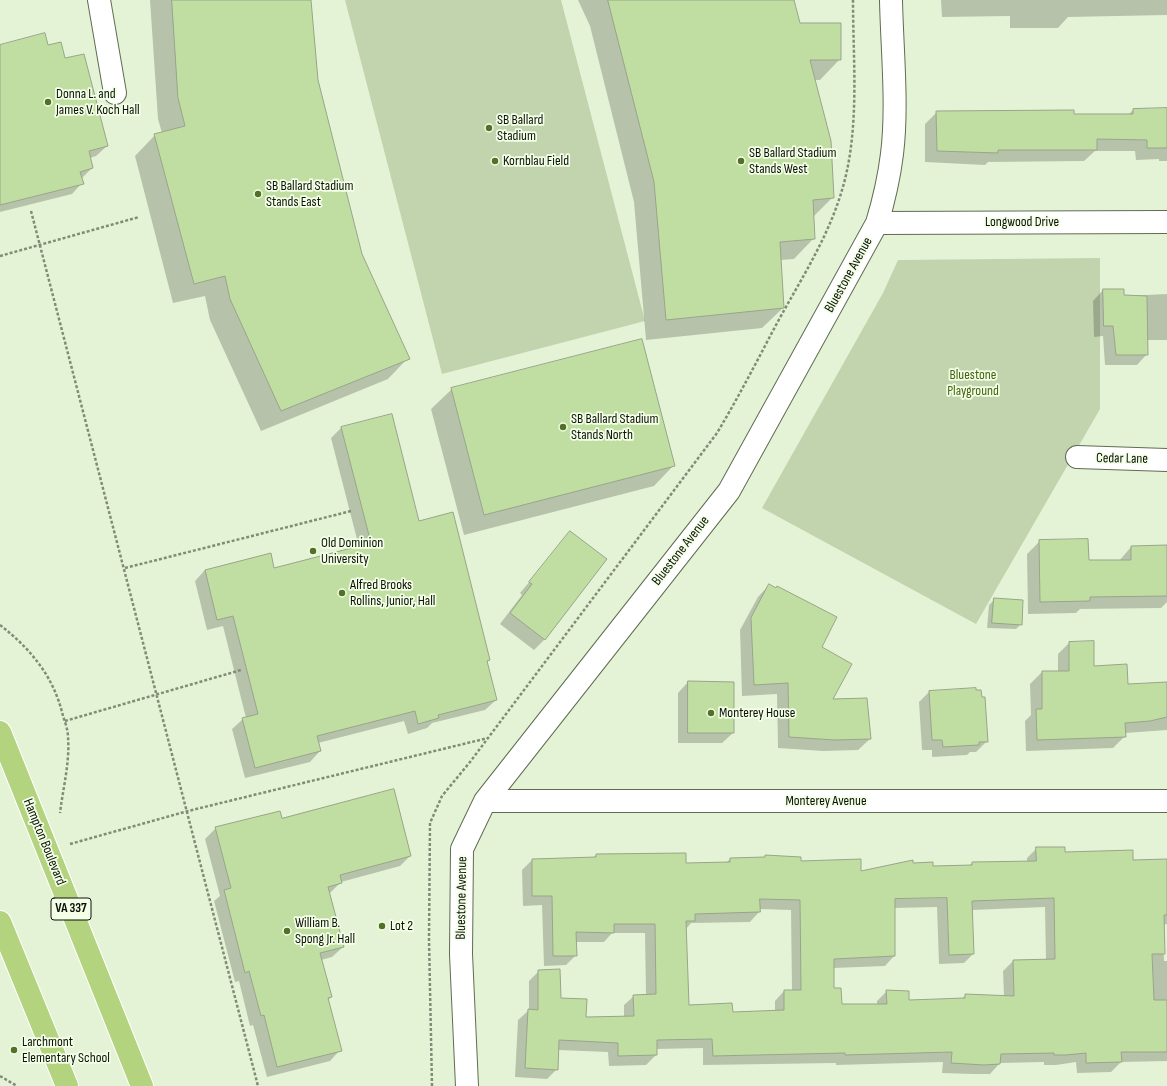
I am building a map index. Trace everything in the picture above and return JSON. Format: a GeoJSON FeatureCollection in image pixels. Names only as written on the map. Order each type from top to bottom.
{"type":"FeatureCollection","features":[{"type":"Feature","properties":{"kind":"main road","name":"Hampton Boulevard"},"geometry":{"type":"LineString","coordinates":[[0,732],[142,1086]]}},
{"type":"Feature","properties":{"kind":"main road"},"geometry":{"type":"LineString","coordinates":[[0,922],[67,1086]]}},
{"type":"Feature","properties":{"kind":"street"},"geometry":{"type":"LineString","coordinates":[[99,0],[115,93]]}},
{"type":"Feature","properties":{"kind":"street","name":"Bluestone Avenue"},"geometry":{"type":"LineString","coordinates":[[467,1086],[461,954],[462,849],[485,801],[729,492],[878,223],[887,189],[892,152],[894,87],[891,0]]}},
{"type":"Feature","properties":{"kind":"street","name":"Longwood Drive"},"geometry":{"type":"LineString","coordinates":[[878,223],[1167,222]]}},
{"type":"Feature","properties":{"kind":"street","name":"Cedar Lane"},"geometry":{"type":"LineString","coordinates":[[1077,458],[1167,460]]}},
{"type":"Feature","properties":{"kind":"street","name":"Monterey Avenue"},"geometry":{"type":"LineString","coordinates":[[485,801],[1167,801]]}},
{"type":"Feature","properties":{"kind":"path"},"geometry":{"type":"LineString","coordinates":[[432,1086],[429,939],[430,823],[442,796],[489,738],[717,433],[749,378],[776,324],[826,237],[846,175],[854,129],[853,0]]}},
{"type":"Feature","properties":{"kind":"path"},"geometry":{"type":"LineString","coordinates":[[31,211],[158,694],[258,1086]]}},
{"type":"Feature","properties":{"kind":"path"},"geometry":{"type":"LineString","coordinates":[[0,256],[140,217]]}},
{"type":"Feature","properties":{"kind":"path"},"geometry":{"type":"LineString","coordinates":[[125,568],[351,511]]}},
{"type":"Feature","properties":{"kind":"path"},"geometry":{"type":"LineString","coordinates":[[0,625],[17,638],[31,652],[48,676],[59,700],[68,735],[67,759],[59,820]]}},
{"type":"Feature","properties":{"kind":"path"},"geometry":{"type":"LineString","coordinates":[[65,721],[241,670]]}},
{"type":"Feature","properties":{"kind":"path"},"geometry":{"type":"LineString","coordinates":[[68,845],[188,811],[489,738]]}},
{"type":"Feature","properties":{"kind":"path"},"geometry":{"type":"LineString","coordinates":[[0,1076],[16,1086]]}},
{"type":"Feature","properties":{"kind":"green space","name":"Kornblau Field"},"geometry":{"type":"Polygon","coordinates":[[[345,0],[561,0],[645,321],[442,374],[345,0]]]}},
{"type":"Feature","properties":{"kind":"green space","name":"Bluestone Playground"},"geometry":{"type":"Polygon","coordinates":[[[1100,258],[1100,409],[976,624],[762,508],[883,293],[898,260],[1100,258]]]}},
{"type":"Feature","properties":{"kind":"building","name":"SB Ballard Stadium Stands East"},"geometry":{"type":"Polygon","coordinates":[[[172,0],[311,0],[318,80],[362,254],[410,359],[281,411],[230,299],[225,276],[194,284],[154,134],[185,126],[178,98],[172,0]]]}},
{"type":"Feature","properties":{"kind":"building","name":"SB Ballard Stadium Stands West"},"geometry":{"type":"Polygon","coordinates":[[[608,0],[794,0],[800,23],[841,23],[841,60],[810,60],[831,141],[834,198],[813,200],[815,239],[780,242],[784,308],[666,320],[654,182],[608,0]]]}},
{"type":"Feature","properties":{"kind":"building","name":"Donna L. and James V. Koch Hall"},"geometry":{"type":"Polygon","coordinates":[[[45,33],[48,45],[61,42],[65,58],[84,54],[108,146],[89,151],[93,168],[80,172],[84,184],[0,205],[0,45],[45,33]]]}},
{"type":"Feature","properties":{"kind":"building"},"geometry":{"type":"Polygon","coordinates":[[[1167,108],[1167,148],[1147,148],[1147,140],[1097,139],[1097,150],[998,150],[998,153],[937,151],[936,111],[1074,110],[1074,114],[1133,114],[1133,109],[1167,108]]]}},
{"type":"Feature","properties":{"kind":"building"},"geometry":{"type":"Polygon","coordinates":[[[1103,289],[1124,289],[1124,295],[1147,296],[1148,355],[1116,355],[1113,326],[1104,326],[1103,289]]]}},
{"type":"Feature","properties":{"kind":"building","name":"SB Ballard Stadium Stands North"},"geometry":{"type":"Polygon","coordinates":[[[642,339],[675,466],[484,515],[451,388],[642,339]]]}},
{"type":"Feature","properties":{"kind":"building","name":"Alfred Brooks Rollins, Junior, Hall"},"geometry":{"type":"Polygon","coordinates":[[[392,414],[419,521],[453,512],[490,660],[487,661],[497,700],[438,715],[439,718],[418,724],[415,711],[317,736],[321,751],[255,768],[242,718],[258,714],[233,616],[217,620],[205,570],[271,553],[274,568],[371,543],[341,427],[392,414]]]}},
{"type":"Feature","properties":{"kind":"building"},"geometry":{"type":"Polygon","coordinates":[[[570,531],[607,559],[545,640],[510,613],[532,584],[529,582],[570,531]]]}},
{"type":"Feature","properties":{"kind":"building"},"geometry":{"type":"Polygon","coordinates":[[[1088,539],[1089,560],[1131,560],[1131,546],[1167,545],[1167,596],[1090,597],[1090,601],[1040,602],[1039,540],[1088,539]]]}},
{"type":"Feature","properties":{"kind":"building"},"geometry":{"type":"Polygon","coordinates":[[[769,584],[776,588],[777,586],[837,617],[822,647],[852,664],[833,699],[867,698],[871,739],[835,740],[789,737],[788,683],[754,685],[751,618],[769,584]]]}},
{"type":"Feature","properties":{"kind":"building"},"geometry":{"type":"Polygon","coordinates":[[[994,598],[1023,600],[1022,625],[992,623],[994,598]]]}},
{"type":"Feature","properties":{"kind":"building"},"geometry":{"type":"Polygon","coordinates":[[[1094,641],[1094,666],[1127,664],[1128,684],[1167,682],[1167,717],[1150,721],[1125,723],[1126,737],[1037,740],[1036,709],[1042,709],[1042,671],[1069,671],[1069,642],[1094,641]]]}},
{"type":"Feature","properties":{"kind":"building","name":"Monterey House"},"geometry":{"type":"Polygon","coordinates":[[[688,681],[734,682],[734,733],[688,733],[688,681]]]}},
{"type":"Feature","properties":{"kind":"building"},"geometry":{"type":"Polygon","coordinates":[[[976,688],[976,690],[981,690],[982,697],[985,697],[988,742],[979,742],[979,745],[943,747],[942,740],[932,740],[929,691],[976,688]]]}},
{"type":"Feature","properties":{"kind":"building","name":"William B. Spong Jr. Hall"},"geometry":{"type":"Polygon","coordinates":[[[394,789],[411,856],[340,875],[342,883],[328,887],[344,947],[320,953],[332,997],[328,998],[342,1051],[277,1067],[264,1015],[261,1016],[249,971],[245,973],[224,890],[231,888],[215,827],[280,811],[282,818],[394,789]]]}},
{"type":"Feature","properties":{"kind":"building"},"geometry":{"type":"Polygon","coordinates":[[[1036,847],[1065,847],[1065,852],[1133,850],[1133,860],[1167,859],[1167,915],[1164,915],[1165,954],[1152,954],[1154,1000],[1167,1000],[1167,1052],[1121,1052],[1122,1062],[1086,1063],[1086,1053],[1066,1055],[1054,1055],[1054,1053],[1001,1054],[1000,1064],[984,1065],[951,1063],[952,1052],[845,1055],[845,1053],[713,1056],[712,1039],[657,1040],[657,1055],[618,1056],[618,1043],[559,1040],[558,1070],[525,1068],[528,1009],[538,1010],[538,970],[560,969],[561,998],[587,999],[586,1017],[634,1016],[633,995],[656,994],[655,924],[614,924],[614,933],[576,932],[577,956],[553,956],[552,896],[532,896],[532,859],[596,857],[596,854],[686,853],[686,863],[730,862],[730,858],[765,857],[765,855],[801,857],[801,861],[861,859],[861,871],[913,860],[913,863],[933,862],[933,866],[972,865],[972,862],[1036,861],[1036,847]],[[947,898],[895,899],[895,956],[834,959],[834,988],[841,988],[842,1004],[887,1004],[886,990],[909,991],[909,1000],[965,998],[965,994],[1014,996],[1013,960],[1055,959],[1054,898],[972,901],[974,954],[949,955],[947,898]],[[760,899],[760,912],[695,914],[695,921],[686,921],[689,1005],[732,1003],[733,1012],[784,1010],[784,990],[801,990],[800,900],[760,899]]]}},
{"type":"Feature","properties":{"kind":"place","name":"Donna L. and James V. Koch Hall"},"geometry":{"type":"Point","coordinates":[48,102]}},
{"type":"Feature","properties":{"kind":"place","name":"SB Ballard Stadium"},"geometry":{"type":"Point","coordinates":[489,128]}},
{"type":"Feature","properties":{"kind":"place","name":"Kornblau Field"},"geometry":{"type":"Point","coordinates":[495,161]}},
{"type":"Feature","properties":{"kind":"place","name":"SB Ballard Stadium Stands West"},"geometry":{"type":"Point","coordinates":[741,161]}},
{"type":"Feature","properties":{"kind":"place","name":"SB Ballard Stadium Stands East"},"geometry":{"type":"Point","coordinates":[258,194]}},
{"type":"Feature","properties":{"kind":"place","name":"SB Ballard Stadium Stands North"},"geometry":{"type":"Point","coordinates":[563,427]}},
{"type":"Feature","properties":{"kind":"place","name":"Old Dominion University"},"geometry":{"type":"Point","coordinates":[313,551]}},
{"type":"Feature","properties":{"kind":"place","name":"Alfred Brooks Rollins, Junior, Hall"},"geometry":{"type":"Point","coordinates":[342,593]}},
{"type":"Feature","properties":{"kind":"place","name":"Monterey House"},"geometry":{"type":"Point","coordinates":[711,713]}},
{"type":"Feature","properties":{"kind":"place","name":"Lot 2"},"geometry":{"type":"Point","coordinates":[382,926]}},
{"type":"Feature","properties":{"kind":"place","name":"William B. Spong Jr. Hall"},"geometry":{"type":"Point","coordinates":[287,931]}},
{"type":"Feature","properties":{"kind":"place","name":"Larchmont Elementary School"},"geometry":{"type":"Point","coordinates":[14,1050]}}]}
